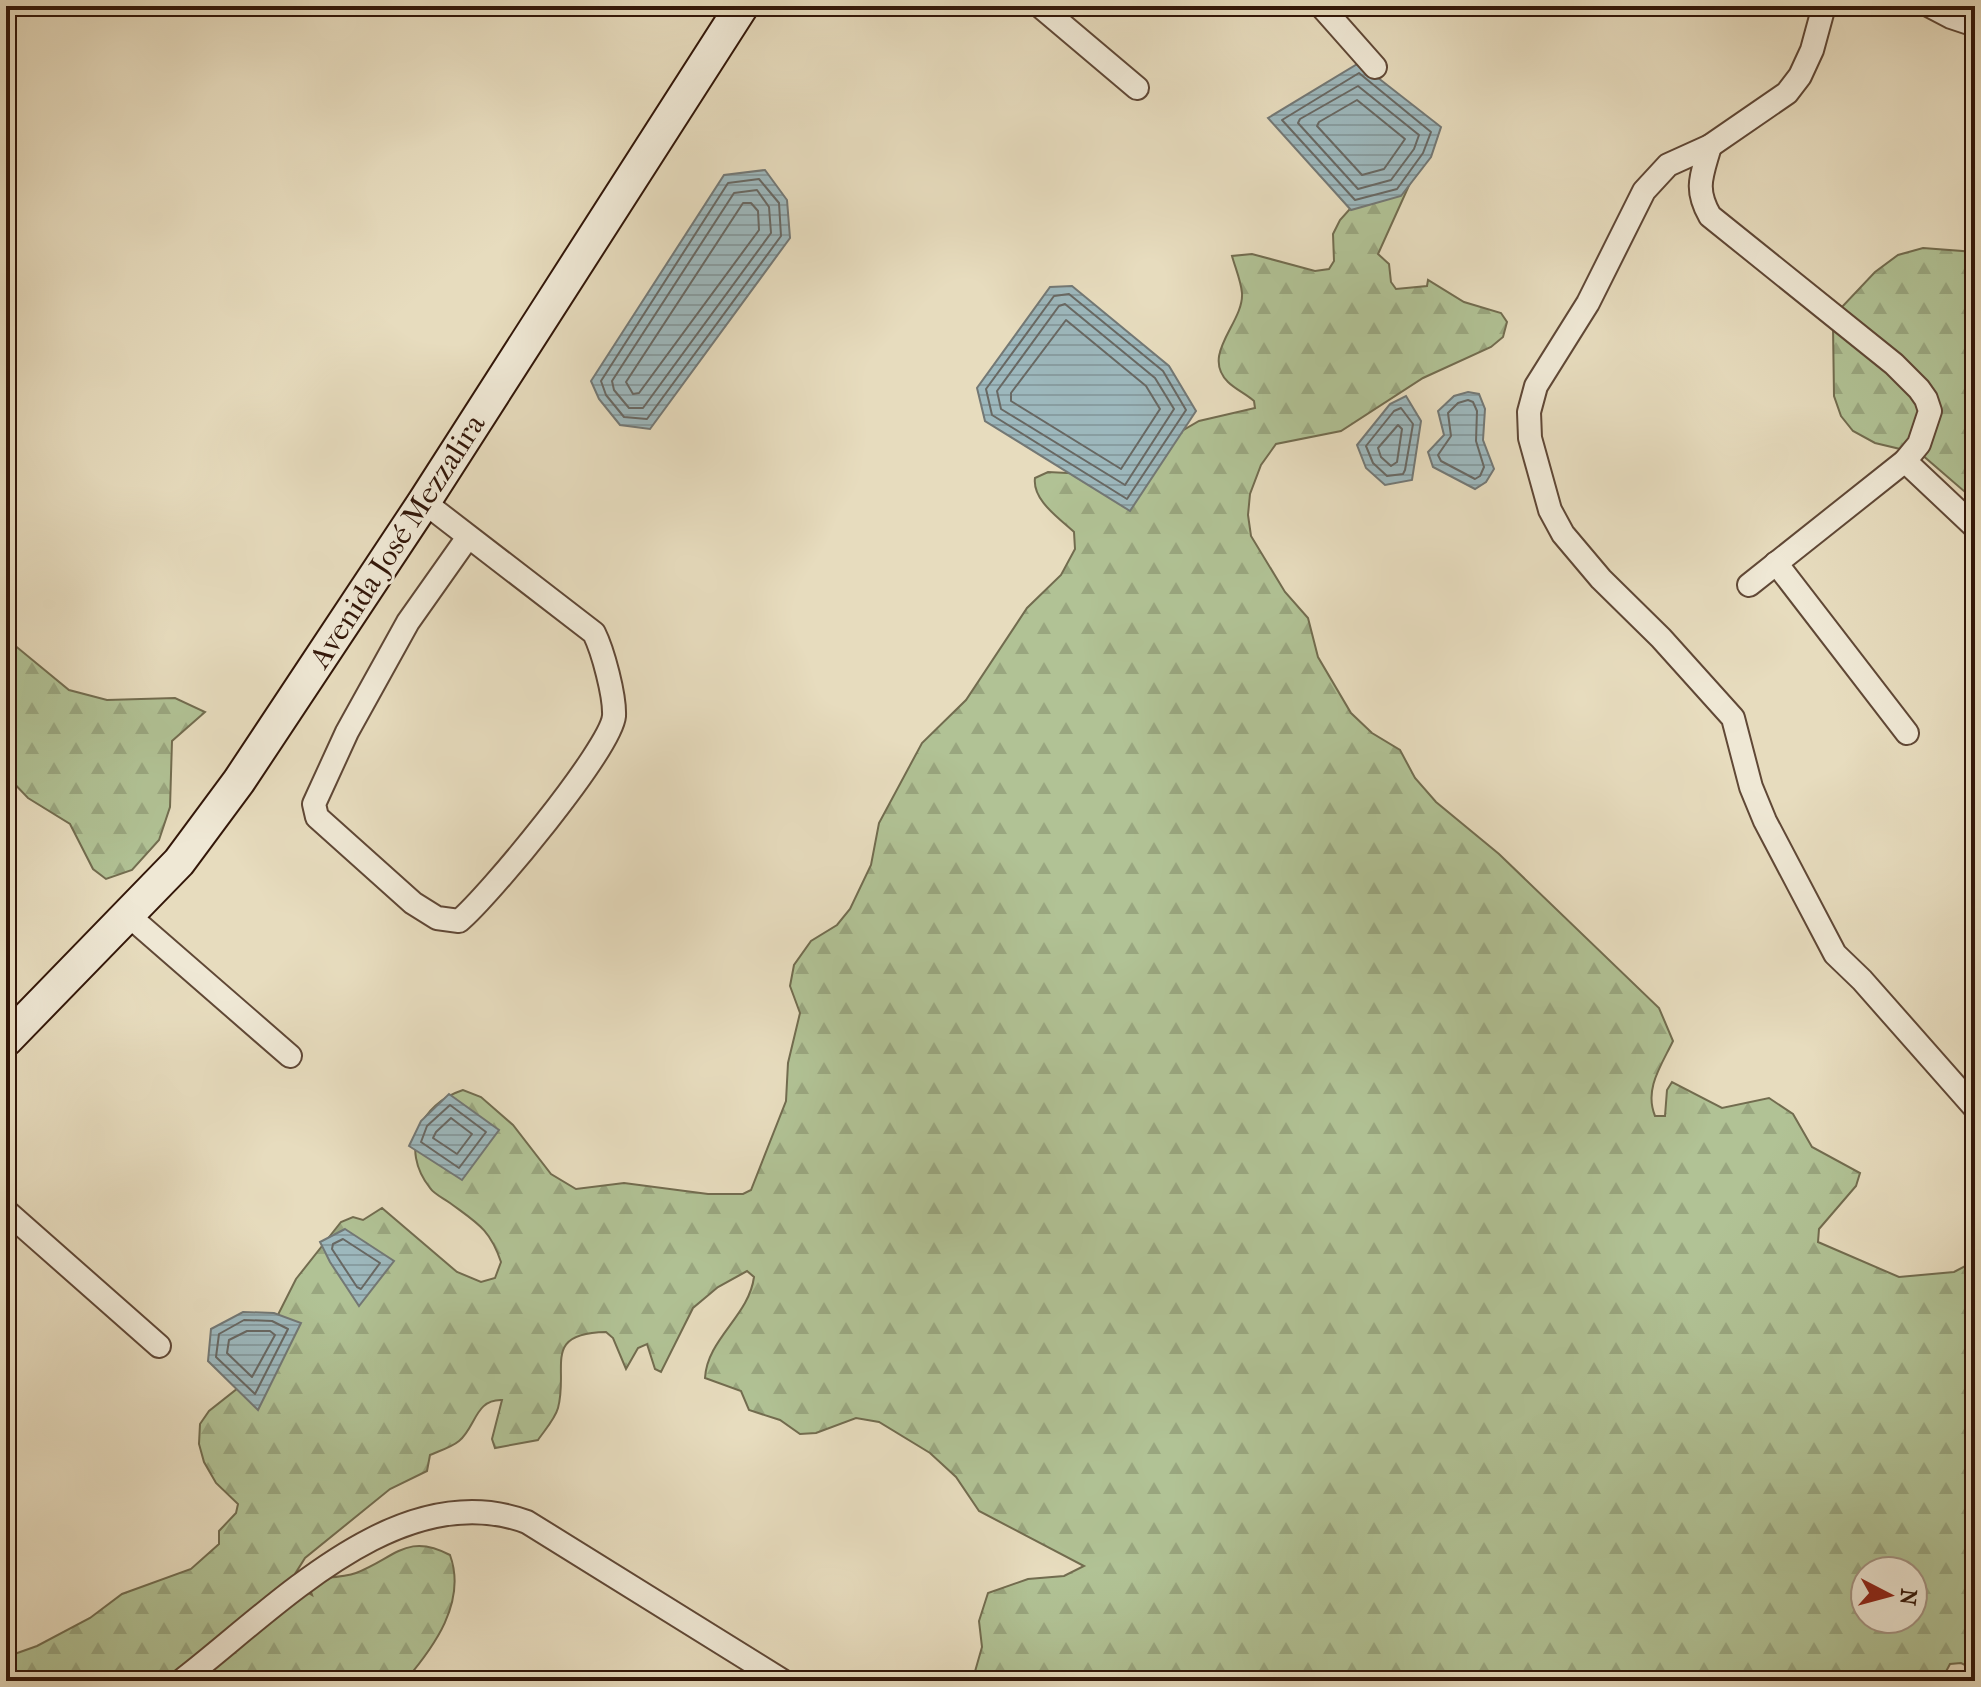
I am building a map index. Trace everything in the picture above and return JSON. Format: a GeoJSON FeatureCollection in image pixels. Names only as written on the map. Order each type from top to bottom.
{"type":"FeatureCollection","features":[{"type":"Feature","properties":{"kind":"main road","name":"Avenida José Mezzalira"},"geometry":{"type":"LineString","coordinates":[[6,1040],[179,862],[239,781],[424,502],[742,6]]}},
{"type":"Feature","properties":{"kind":"street"},"geometry":{"type":"LineString","coordinates":[[1040,6],[1137,88]]}},
{"type":"Feature","properties":{"kind":"street"},"geometry":{"type":"LineString","coordinates":[[1321,6],[1375,67]]}},
{"type":"Feature","properties":{"kind":"street"},"geometry":{"type":"LineString","coordinates":[[1824,6],[1812,50],[1800,76],[1787,93],[1710,146],[1668,165],[1644,191],[1588,303],[1536,386],[1529,412],[1530,438],[1550,510],[1563,534],[1601,579],[1661,638],[1733,718],[1751,787],[1765,821],[1835,954],[1862,980],[1975,1108]]}},
{"type":"Feature","properties":{"kind":"street"},"geometry":{"type":"LineString","coordinates":[[1930,6],[1975,25]]}},
{"type":"Feature","properties":{"kind":"street"},"geometry":{"type":"LineString","coordinates":[[1710,146],[1699,184],[1702,201],[1710,216],[1894,364],[1926,399],[1930,411],[1919,444],[1905,461],[1749,585]]}},
{"type":"Feature","properties":{"kind":"street"},"geometry":{"type":"LineString","coordinates":[[1905,461],[1975,527]]}},
{"type":"Feature","properties":{"kind":"street"},"geometry":{"type":"LineString","coordinates":[[424,502],[594,633],[602,650],[614,715],[608,736],[555,810],[475,907],[459,921],[437,918],[413,903],[317,817],[314,804],[347,732],[408,622],[468,537]]}},
{"type":"Feature","properties":{"kind":"street"},"geometry":{"type":"LineString","coordinates":[[1776,563],[1907,733]]}},
{"type":"Feature","properties":{"kind":"street"},"geometry":{"type":"LineString","coordinates":[[128,915],[290,1056]]}},
{"type":"Feature","properties":{"kind":"street"},"geometry":{"type":"LineString","coordinates":[[6,1211],[159,1346]]}},
{"type":"Feature","properties":{"kind":"street"},"geometry":{"type":"LineString","coordinates":[[181,1681],[316,1574],[390,1530],[423,1517],[489,1511],[527,1522],[783,1681]]}},
{"type":"Feature","properties":{"kind":"green space"},"geometry":{"type":"Polygon","coordinates":[[[1411,181],[1378,254],[1389,264],[1391,282],[1396,289],[1427,286],[1428,280],[1464,302],[1501,313],[1507,322],[1503,337],[1491,347],[1423,378],[1341,431],[1276,444],[1261,465],[1250,494],[1248,515],[1251,536],[1285,592],[1308,618],[1318,657],[1351,713],[1372,733],[1400,750],[1415,778],[1436,802],[1499,854],[1659,1008],[1673,1041],[1653,1087],[1651,1096],[1655,1116],[1665,1116],[1667,1090],[1672,1082],[1722,1108],[1769,1098],[1793,1114],[1812,1147],[1860,1173],[1856,1186],[1819,1229],[1818,1242],[1899,1277],[1954,1272],[1975,1261],[1975,1670],[1961,1663],[1950,1664],[1941,1681],[984,1681],[974,1675],[982,1647],[979,1621],[988,1593],[1028,1579],[1064,1576],[1084,1566],[979,1511],[956,1477],[930,1453],[879,1422],[856,1418],[816,1433],[800,1434],[780,1420],[749,1410],[741,1391],[705,1378],[713,1351],[751,1291],[754,1277],[747,1271],[718,1287],[693,1308],[661,1372],[655,1369],[647,1344],[638,1348],[626,1369],[613,1338],[606,1332],[573,1339],[565,1346],[562,1355],[558,1408],[538,1440],[495,1448],[492,1439],[502,1400],[486,1404],[459,1441],[430,1455],[427,1471],[390,1489],[305,1558],[295,1574],[299,1587],[312,1595],[308,1583],[311,1579],[356,1573],[412,1547],[423,1546],[450,1555],[454,1573],[451,1607],[427,1654],[405,1681],[6,1681],[6,1657],[37,1646],[90,1618],[122,1594],[191,1569],[219,1544],[219,1531],[236,1513],[238,1504],[216,1483],[204,1462],[199,1444],[200,1424],[209,1411],[243,1384],[296,1279],[341,1222],[353,1217],[363,1220],[382,1208],[457,1272],[481,1282],[495,1278],[501,1262],[487,1234],[432,1190],[416,1158],[415,1144],[425,1117],[448,1097],[463,1090],[481,1097],[513,1125],[551,1174],[576,1189],[624,1183],[708,1194],[743,1194],[751,1190],[786,1101],[788,1063],[800,1013],[790,986],[794,965],[811,941],[837,925],[850,909],[871,865],[879,823],[922,743],[966,700],[1027,608],[1061,575],[1075,549],[1074,532],[1042,501],[1035,478],[1048,472],[1106,475],[1199,421],[1255,408],[1254,401],[1228,382],[1219,360],[1225,338],[1241,304],[1242,293],[1232,256],[1252,254],[1315,271],[1329,269],[1334,261],[1333,234],[1340,220],[1366,191],[1411,181]]]}},
{"type":"Feature","properties":{"kind":"green space"},"geometry":{"type":"Polygon","coordinates":[[[1923,248],[1975,252],[1975,496],[1965,492],[1921,454],[1875,443],[1853,431],[1841,416],[1834,396],[1833,326],[1840,309],[1875,272],[1898,255],[1923,248]]]}},
{"type":"Feature","properties":{"kind":"green space"},"geometry":{"type":"Polygon","coordinates":[[[6,628],[13,644],[69,690],[107,700],[175,698],[205,712],[172,741],[170,807],[159,840],[132,870],[106,879],[93,869],[70,824],[28,798],[7,776],[6,628]]]}},
{"type":"Feature","properties":{"kind":"water"},"geometry":{"type":"Polygon","coordinates":[[[1359,63],[1441,127],[1431,157],[1401,196],[1351,210],[1268,118],[1359,63]]]}},
{"type":"Feature","properties":{"kind":"water"},"geometry":{"type":"Polygon","coordinates":[[[765,170],[787,200],[790,238],[650,429],[620,425],[599,399],[591,381],[724,175],[765,170]]]}},
{"type":"Feature","properties":{"kind":"water"},"geometry":{"type":"Polygon","coordinates":[[[1072,286],[1169,366],[1196,411],[1130,511],[985,421],[977,388],[1050,287],[1072,286]]]}},
{"type":"Feature","properties":{"kind":"water"},"geometry":{"type":"Polygon","coordinates":[[[1468,392],[1479,394],[1485,409],[1483,440],[1494,469],[1486,482],[1475,489],[1433,467],[1428,452],[1444,435],[1438,411],[1454,396],[1468,392]]]}},
{"type":"Feature","properties":{"kind":"water"},"geometry":{"type":"Polygon","coordinates":[[[1406,396],[1421,421],[1412,480],[1385,485],[1366,468],[1357,445],[1390,404],[1406,396]]]}},
{"type":"Feature","properties":{"kind":"water"},"geometry":{"type":"Polygon","coordinates":[[[449,1094],[499,1130],[462,1180],[409,1146],[421,1121],[449,1094]]]}},
{"type":"Feature","properties":{"kind":"water"},"geometry":{"type":"Polygon","coordinates":[[[345,1229],[394,1261],[359,1306],[320,1242],[345,1229]]]}},
{"type":"Feature","properties":{"kind":"water"},"geometry":{"type":"Polygon","coordinates":[[[243,1312],[274,1313],[301,1323],[258,1410],[208,1361],[211,1329],[243,1312]]]}}]}
